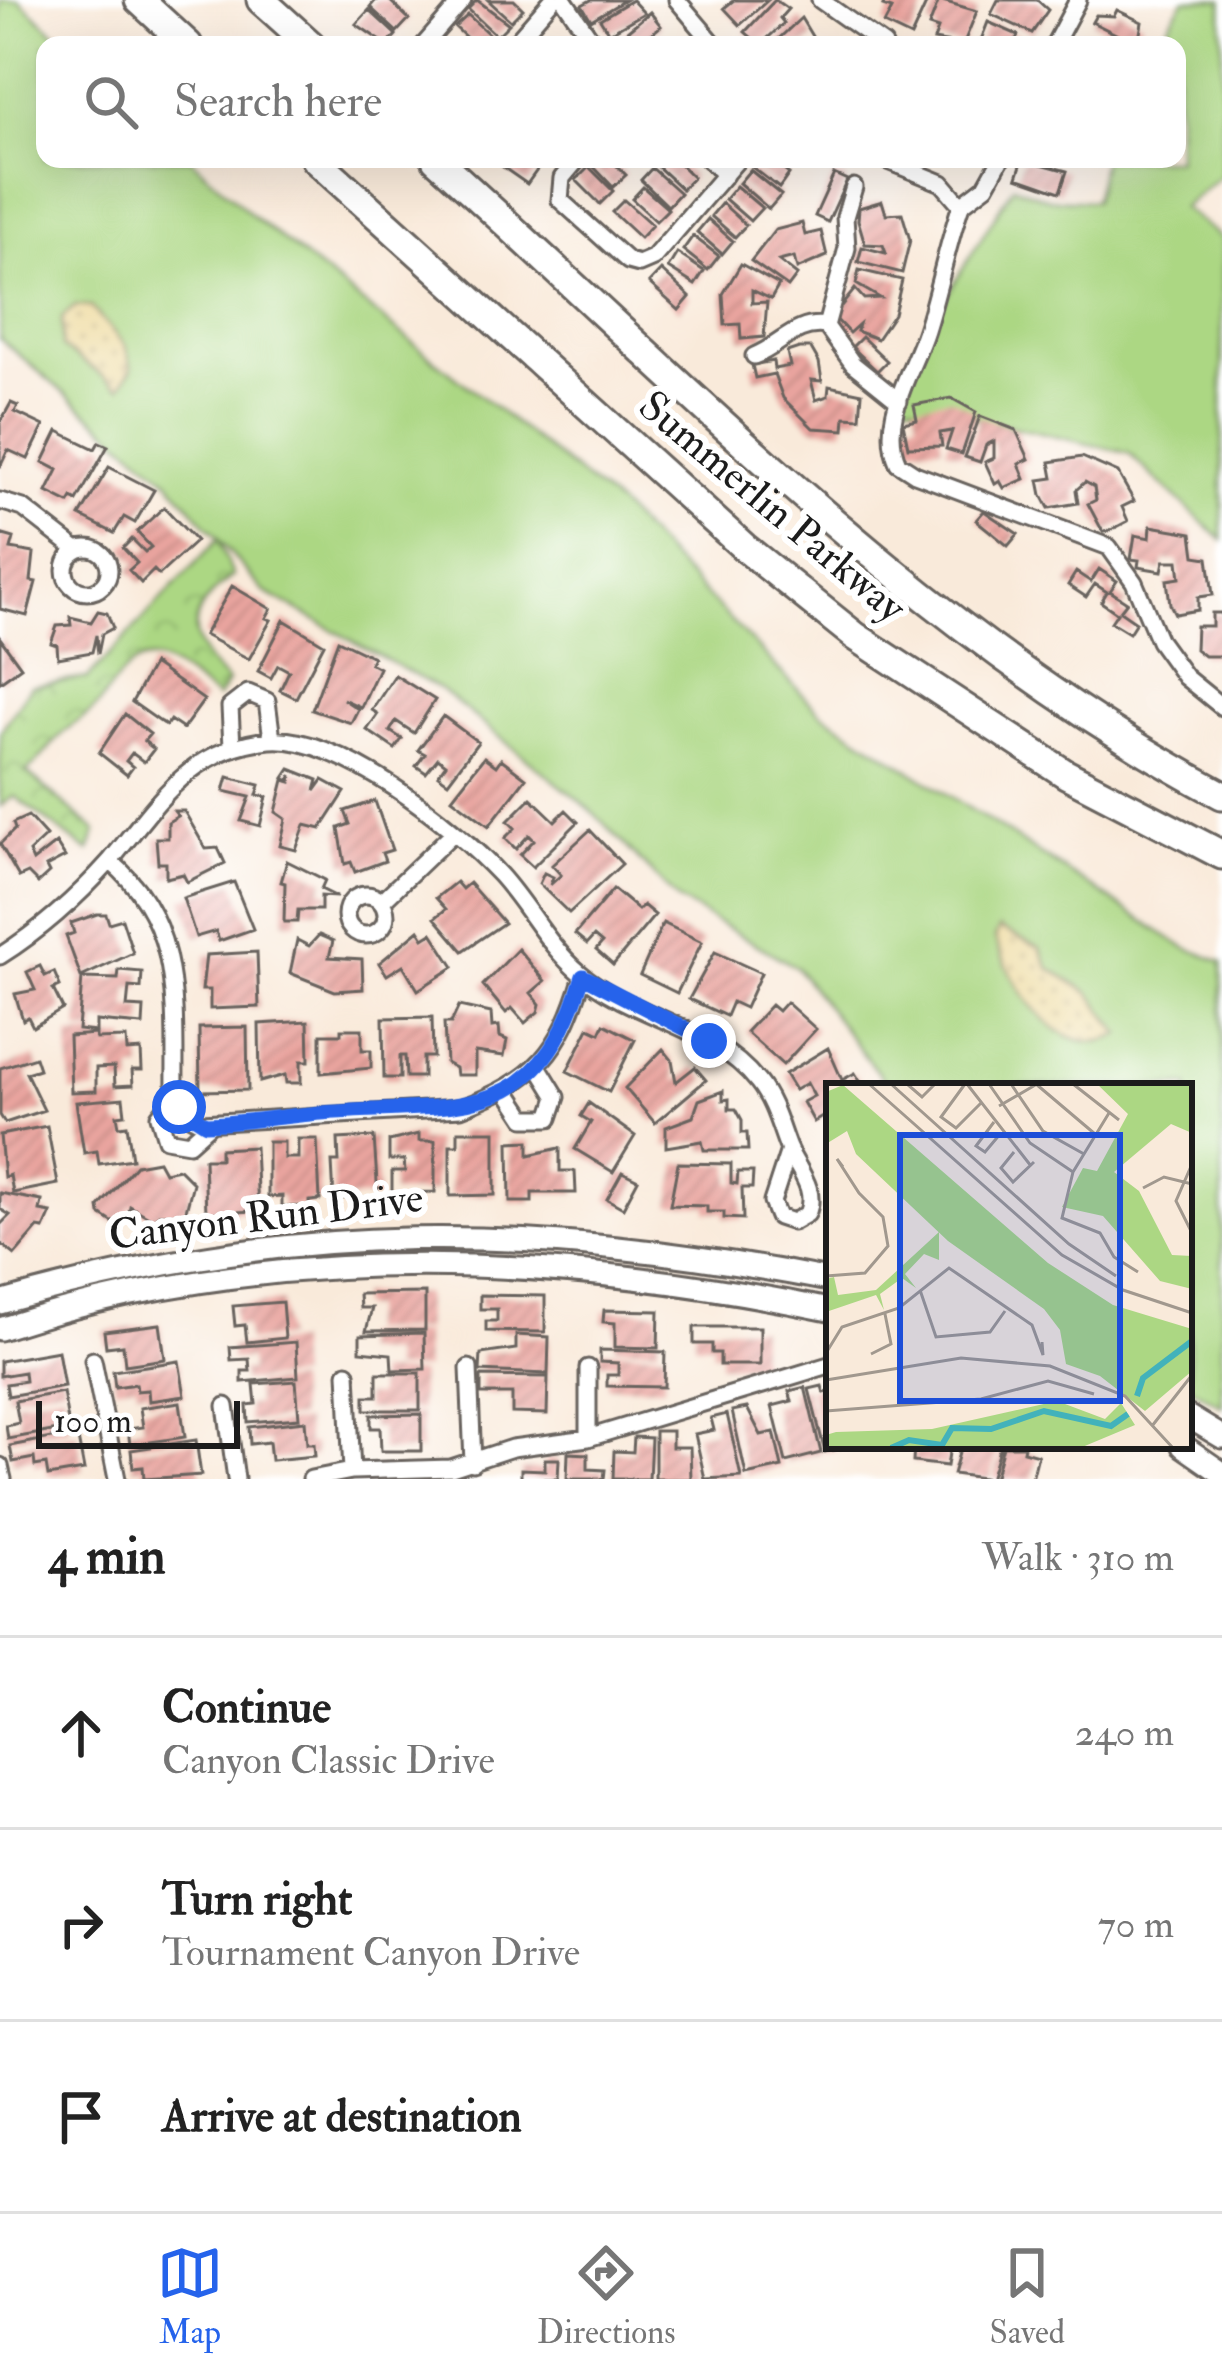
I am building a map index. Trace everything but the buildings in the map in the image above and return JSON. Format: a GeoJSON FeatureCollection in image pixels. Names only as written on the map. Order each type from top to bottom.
{"type":"FeatureCollection","features":[{"type":"Feature","properties":{"kind":"highway"},"geometry":{"type":"LineString","coordinates":[[139,0],[178,36]]}},
{"type":"Feature","properties":{"kind":"highway"},"geometry":{"type":"LineString","coordinates":[[261,0],[300,36]]}},
{"type":"Feature","properties":{"kind":"highway","name":"Summerlin Parkway"},"geometry":{"type":"LineString","coordinates":[[325,168],[744,547],[841,626],[1025,750],[1222,855]]}},
{"type":"Feature","properties":{"kind":"highway","name":"Summerlin Parkway"},"geometry":{"type":"LineString","coordinates":[[446,168],[938,609],[1032,681],[1222,796]]}},
{"type":"Feature","properties":{"kind":"street"},"geometry":{"type":"LineString","coordinates":[[432,36],[463,0]]}},
{"type":"Feature","properties":{"kind":"street"},"geometry":{"type":"LineString","coordinates":[[521,36],[552,0]]}},
{"type":"Feature","properties":{"kind":"street"},"geometry":{"type":"LineString","coordinates":[[564,0],[589,36]]}},
{"type":"Feature","properties":{"kind":"street"},"geometry":{"type":"LineString","coordinates":[[677,0],[708,36]]}},
{"type":"Feature","properties":{"kind":"street"},"geometry":{"type":"LineString","coordinates":[[820,0],[871,36]]}},
{"type":"Feature","properties":{"kind":"street"},"geometry":{"type":"LineString","coordinates":[[1059,36],[1078,0]]}},
{"type":"Feature","properties":{"kind":"street"},"geometry":{"type":"LineString","coordinates":[[570,168],[562,178],[560,200],[628,261],[653,258],[731,168]]}},
{"type":"Feature","properties":{"kind":"street"},"geometry":{"type":"LineString","coordinates":[[718,168],[725,175]]}},
{"type":"Feature","properties":{"kind":"street"},"geometry":{"type":"LineString","coordinates":[[905,168],[942,183],[961,205]]}},
{"type":"Feature","properties":{"kind":"street"},"geometry":{"type":"LineString","coordinates":[[996,168],[986,187],[961,205],[940,266],[927,328],[898,401],[892,430],[898,463],[915,474],[1109,547],[1125,565],[1172,659],[1208,700],[1222,707]]}},
{"type":"Feature","properties":{"kind":"street"},"geometry":{"type":"LineString","coordinates":[[826,326],[847,248],[844,217],[854,187]]}},
{"type":"Feature","properties":{"kind":"street"},"geometry":{"type":"LineString","coordinates":[[826,326],[853,364],[898,401]]}},
{"type":"Feature","properties":{"kind":"street"},"geometry":{"type":"LineString","coordinates":[[754,356],[773,349],[797,328],[826,326]]}},
{"type":"Feature","properties":{"kind":"street"},"geometry":{"type":"LineString","coordinates":[[0,501],[22,508],[77,550]]}},
{"type":"Feature","properties":{"kind":"street"},"geometry":{"type":"LineString","coordinates":[[232,747],[230,707],[248,693],[267,701],[272,739]]}},
{"type":"Feature","properties":{"kind":"street"},"geometry":{"type":"LineString","coordinates":[[0,956],[62,912],[110,861],[164,790],[199,761],[232,747],[272,739],[319,745],[362,764],[496,870],[554,948],[583,976],[731,1055],[758,1082],[780,1119],[789,1150]]}},
{"type":"Feature","properties":{"kind":"street"},"geometry":{"type":"LineString","coordinates":[[381,902],[452,834]]}},
{"type":"Feature","properties":{"kind":"street"},"geometry":{"type":"LineString","coordinates":[[110,861],[156,915],[173,966],[175,1096],[188,1116],[210,1124],[461,1108],[506,1089],[538,1066],[567,1028],[583,976]]}},
{"type":"Feature","properties":{"kind":"street"},"geometry":{"type":"LineString","coordinates":[[506,1089],[525,1118],[548,1120],[557,1097],[538,1066]]}},
{"type":"Feature","properties":{"kind":"street"},"geometry":{"type":"LineString","coordinates":[[175,1096],[159,1119],[166,1139],[189,1143],[210,1124]]}},
{"type":"Feature","properties":{"kind":"street","name":"Canyon Run Drive"},"geometry":{"type":"LineString","coordinates":[[0,1303],[87,1278],[221,1252],[445,1235],[546,1238],[679,1253],[826,1279]]}},
{"type":"Feature","properties":{"kind":"street","name":"Canyon Run Drive"},"geometry":{"type":"LineString","coordinates":[[0,1330],[104,1302],[232,1278],[413,1264],[602,1272],[826,1309]]}},
{"type":"Feature","properties":{"kind":"street"},"geometry":{"type":"LineString","coordinates":[[93,1360],[117,1479]]}},
{"type":"Feature","properties":{"kind":"street"},"geometry":{"type":"LineString","coordinates":[[311,1479],[352,1471],[473,1463],[512,1448],[588,1438],[826,1366]]}},
{"type":"Feature","properties":{"kind":"street"},"geometry":{"type":"LineString","coordinates":[[469,1368],[473,1463]]}},
{"type":"Feature","properties":{"kind":"street"},"geometry":{"type":"LineString","coordinates":[[588,1368],[588,1438]]}},
{"type":"Feature","properties":{"kind":"street"},"geometry":{"type":"LineString","coordinates":[[347,1373],[352,1471]]}},
{"type":"Feature","properties":{"kind":"street"},"geometry":{"type":"LineString","coordinates":[[226,1406],[236,1479]]}},
{"type":"Feature","properties":{"kind":"street"},"geometry":{"type":"LineString","coordinates":[[1192,1419],[1222,1437]]}},
{"type":"Feature","properties":{"kind":"street"},"geometry":{"type":"LineString","coordinates":[[1187,1449],[1222,1473]]}},
{"type":"Feature","properties":{"kind":"street"},"geometry":{"type":"LineString","coordinates":[[0,1466],[3,1479]]}},
{"type":"Feature","properties":{"kind":"green space"},"geometry":{"type":"Polygon","coordinates":[[[0,0],[19,0],[58,36],[36,36],[36,168],[201,168],[255,218],[618,505],[820,712],[1182,946],[1222,962],[1222,1406],[1192,1388],[1192,1083],[886,1083],[796,967],[678,900],[590,809],[441,690],[263,591],[168,480],[0,339],[0,0]]]}},
{"type":"Feature","properties":{"kind":"green space"},"geometry":{"type":"Polygon","coordinates":[[[1184,0],[1222,0],[1222,175],[1182,208],[1222,238],[1222,540],[1128,453],[899,401],[927,328],[1013,186],[1049,199],[1094,201],[1101,168],[1186,168],[1186,36],[1162,36],[1184,0]]]}},
{"type":"Feature","properties":{"kind":"green space"},"geometry":{"type":"Polygon","coordinates":[[[218,539],[233,576],[205,602],[196,628],[204,654],[228,682],[217,698],[166,663],[141,661],[26,772],[96,831],[89,852],[14,796],[0,806],[0,732],[31,686],[88,678],[218,539]]]}},
{"type":"Feature","properties":{"kind":"sand"},"geometry":{"type":"Polygon","coordinates":[[[75,306],[91,307],[125,345],[132,368],[120,388],[62,347],[62,318],[75,306]]]}},
{"type":"Feature","properties":{"kind":"sand"},"geometry":{"type":"Polygon","coordinates":[[[999,928],[1040,948],[1049,968],[1090,993],[1121,1034],[1099,1041],[1079,1040],[1043,1017],[1003,959],[995,939],[999,928]]]}},
{"type":"Feature","properties":{"kind":"route"},"geometry":{"type":"LineString","coordinates":[[179,1107],[206,1124],[333,1112],[461,1108],[524,1079],[551,1053],[567,1028],[583,976],[709,1041]]}}]}
